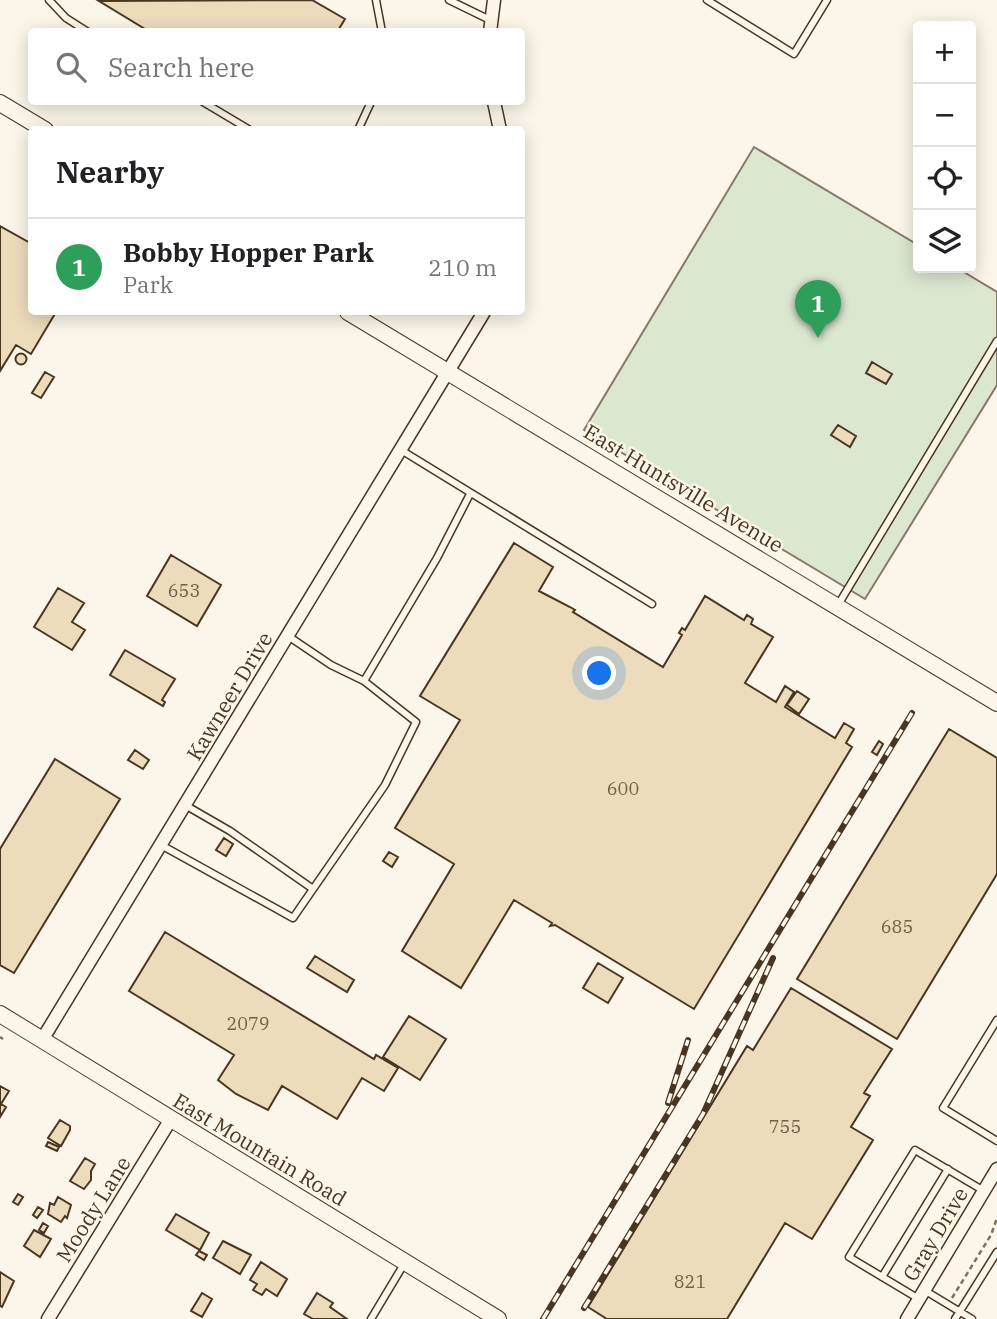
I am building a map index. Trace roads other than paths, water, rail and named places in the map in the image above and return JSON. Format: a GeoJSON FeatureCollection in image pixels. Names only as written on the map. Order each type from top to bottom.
{"type":"FeatureCollection","features":[{"type":"Feature","properties":{"kind":"main road"},"geometry":{"type":"LineString","coordinates":[[0,103],[38,126]]}},
{"type":"Feature","properties":{"kind":"main road","name":"East Huntsville Avenue"},"geometry":{"type":"LineString","coordinates":[[353,315],[997,703]]}},
{"type":"Feature","properties":{"kind":"main road","name":"East Mountain Road"},"geometry":{"type":"LineString","coordinates":[[0,1014],[498,1319]]}},
{"type":"Feature","properties":{"kind":"street"},"geometry":{"type":"LineString","coordinates":[[490,26],[494,0]]}},
{"type":"Feature","properties":{"kind":"street"},"geometry":{"type":"LineString","coordinates":[[495,105],[498,126]]}},
{"type":"Feature","properties":{"kind":"street","name":"Kawneer Drive"},"geometry":{"type":"LineString","coordinates":[[42,1040],[482,315]]}},
{"type":"Feature","properties":{"kind":"street","name":"Moody Lane"},"geometry":{"type":"LineString","coordinates":[[48,1319],[171,1119]]}},
{"type":"Feature","properties":{"kind":"street","name":"Gray Drive"},"geometry":{"type":"LineString","coordinates":[[907,1319],[997,1169]]}},
{"type":"Feature","properties":{"kind":"lane"},"geometry":{"type":"LineString","coordinates":[[49,0],[66,18],[82,28]]}},
{"type":"Feature","properties":{"kind":"lane"},"geometry":{"type":"LineString","coordinates":[[376,0],[381,28]]}},
{"type":"Feature","properties":{"kind":"lane"},"geometry":{"type":"LineString","coordinates":[[449,0],[490,26]]}},
{"type":"Feature","properties":{"kind":"lane"},"geometry":{"type":"LineString","coordinates":[[707,0],[794,54],[827,0]]}},
{"type":"Feature","properties":{"kind":"lane"},"geometry":{"type":"LineString","coordinates":[[208,105],[243,126]]}},
{"type":"Feature","properties":{"kind":"lane"},"geometry":{"type":"LineString","coordinates":[[360,126],[369,105]]}},
{"type":"Feature","properties":{"kind":"lane"},"geometry":{"type":"LineString","coordinates":[[838,605],[997,341]]}},
{"type":"Feature","properties":{"kind":"lane"},"geometry":{"type":"LineString","coordinates":[[401,450],[652,604]]}},
{"type":"Feature","properties":{"kind":"lane"},"geometry":{"type":"LineString","coordinates":[[364,681],[437,558],[470,494]]}},
{"type":"Feature","properties":{"kind":"lane"},"geometry":{"type":"LineString","coordinates":[[161,845],[293,918],[385,785],[416,722],[364,681],[331,665],[288,636]]}},
{"type":"Feature","properties":{"kind":"lane"},"geometry":{"type":"LineString","coordinates":[[185,805],[230,831],[313,890]]}},
{"type":"Feature","properties":{"kind":"lane"},"geometry":{"type":"LineString","coordinates":[[997,1020],[943,1108],[997,1140]]}},
{"type":"Feature","properties":{"kind":"lane"},"geometry":{"type":"LineString","coordinates":[[972,1319],[948,1305],[882,1277],[849,1258],[915,1150],[984,1191]]}},
{"type":"Feature","properties":{"kind":"lane"},"geometry":{"type":"LineString","coordinates":[[882,1277],[948,1169]]}},
{"type":"Feature","properties":{"kind":"lane"},"geometry":{"type":"LineString","coordinates":[[955,1319],[997,1252]]}},
{"type":"Feature","properties":{"kind":"lane"},"geometry":{"type":"LineString","coordinates":[[370,1319],[405,1262]]}},
{"type":"Feature","properties":{"kind":"railway"},"geometry":{"type":"LineString","coordinates":[[543,1319],[912,713]]}},
{"type":"Feature","properties":{"kind":"railway"},"geometry":{"type":"LineString","coordinates":[[584,1308],[703,1114],[773,958]]}},
{"type":"Feature","properties":{"kind":"railway"},"geometry":{"type":"LineString","coordinates":[[668,1103],[688,1040]]}},
{"type":"Feature","properties":{"kind":"place","name":"Bobby Hopper Park"},"geometry":{"type":"Point","coordinates":[818,338]}}]}
